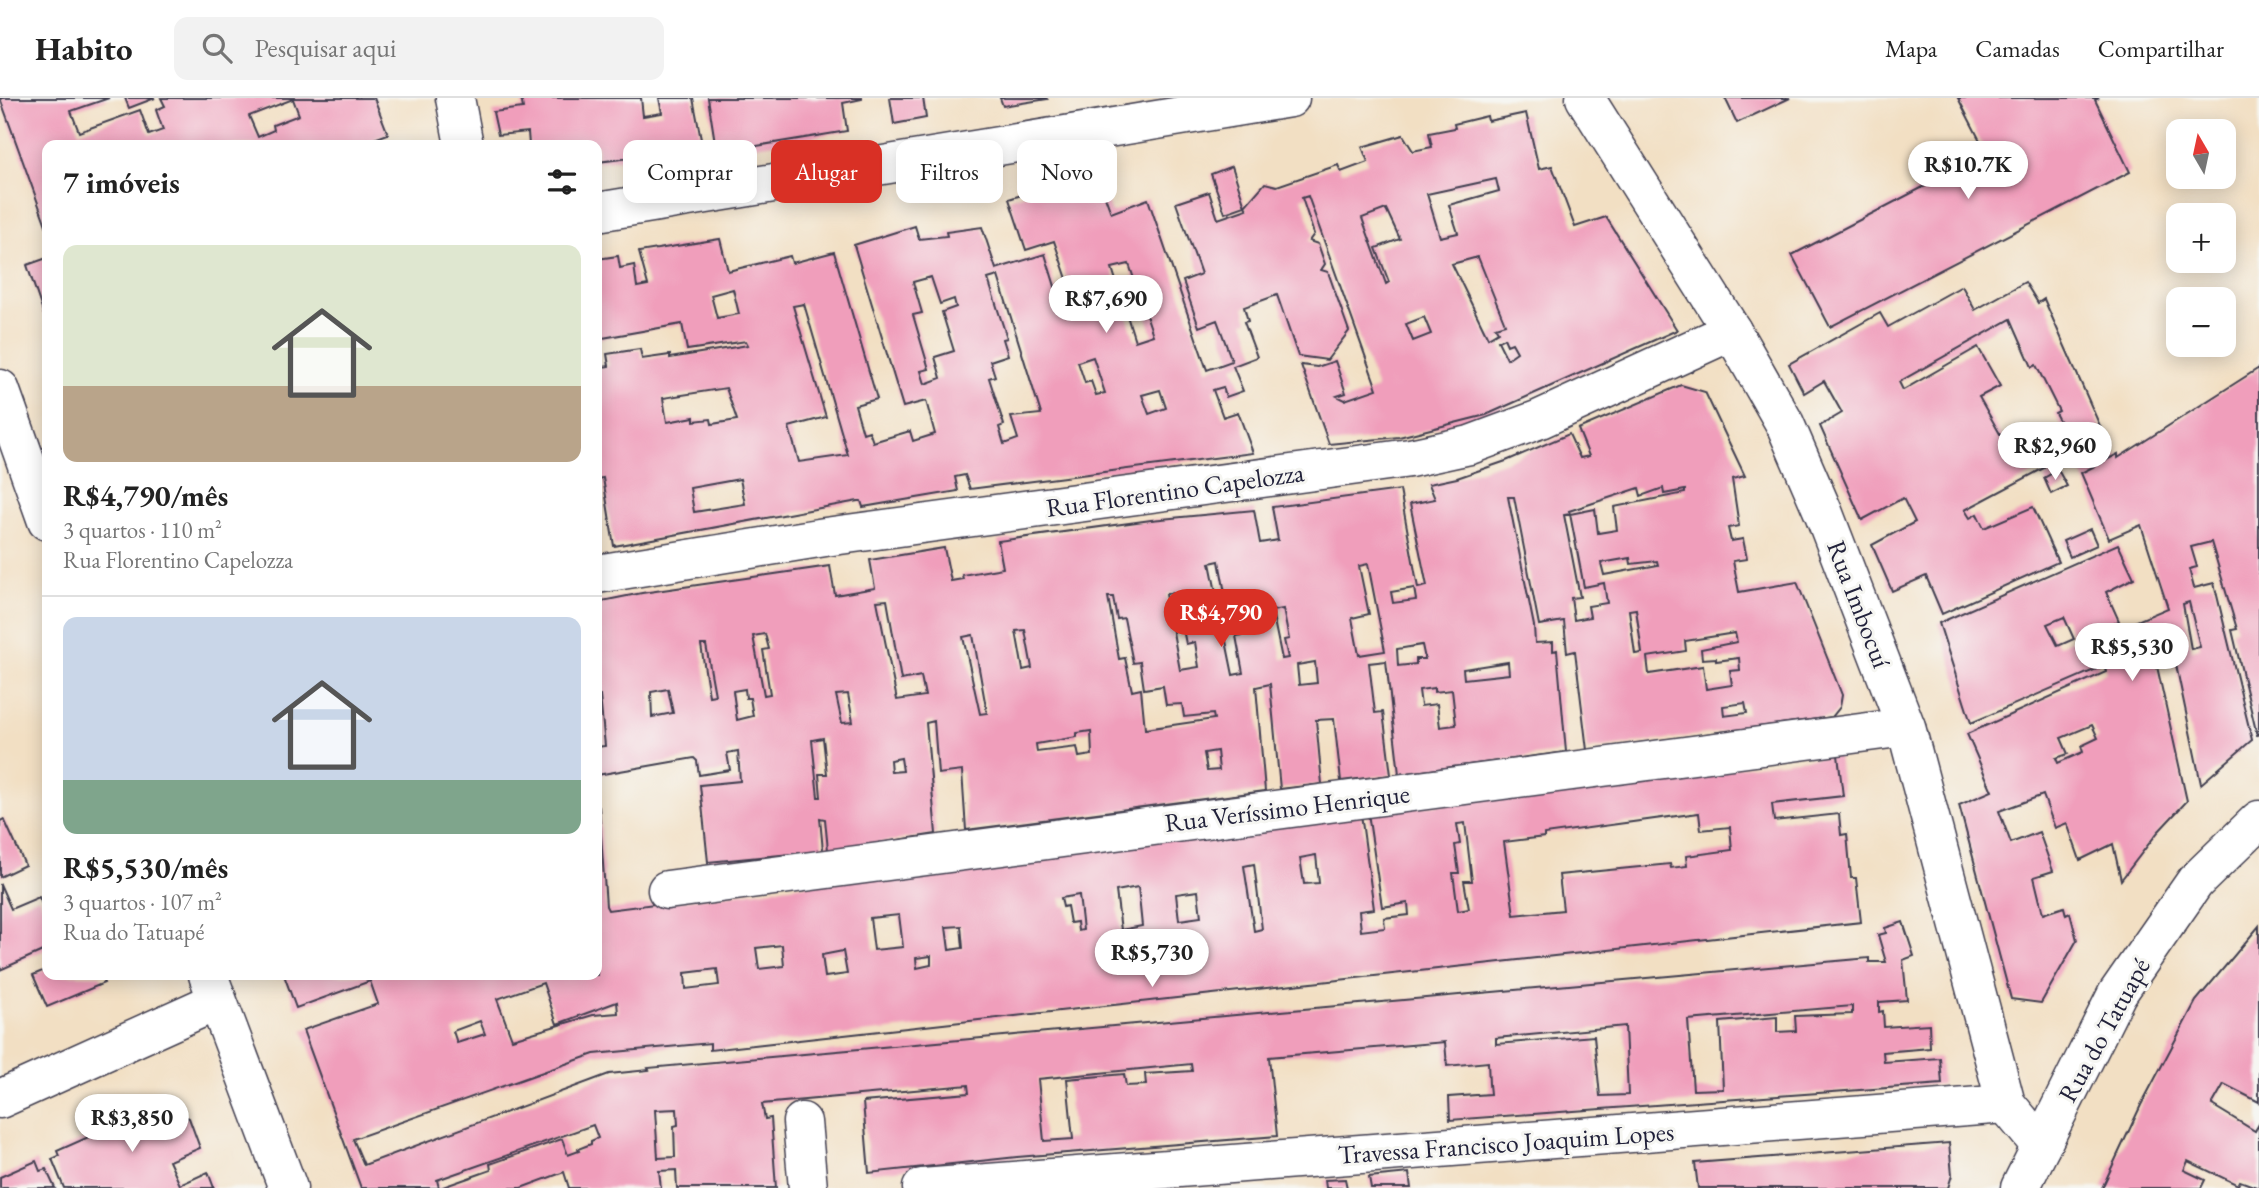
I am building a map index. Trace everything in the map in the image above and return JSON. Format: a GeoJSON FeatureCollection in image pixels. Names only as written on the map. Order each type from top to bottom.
{"type":"FeatureCollection","features":[{"type":"Feature","properties":{"kind":"street"},"geometry":{"type":"LineString","coordinates":[[455,98],[463,140]]}},
{"type":"Feature","properties":{"kind":"street"},"geometry":{"type":"LineString","coordinates":[[602,211],[1290,98]]}},
{"type":"Feature","properties":{"kind":"street","name":"Rua Imbocuí"},"geometry":{"type":"LineString","coordinates":[[1585,98],[1732,331],[1785,424],[1825,514],[1906,727],[2006,1104],[2041,1146]]}},
{"type":"Feature","properties":{"kind":"street","name":"Rua Florentino Capelozza"},"geometry":{"type":"LineString","coordinates":[[602,574],[825,537],[1410,458],[1470,445],[1540,419],[1732,331]]}},
{"type":"Feature","properties":{"kind":"street"},"geometry":{"type":"LineString","coordinates":[[0,388],[42,507]]}},
{"type":"Feature","properties":{"kind":"street","name":"Rua Veríssimo Henrique"},"geometry":{"type":"LineString","coordinates":[[667,890],[1906,727]]}},
{"type":"Feature","properties":{"kind":"street","name":"Rua do Tatuapé"},"geometry":{"type":"LineString","coordinates":[[2020,1188],[2117,994],[2195,882],[2259,820]]}},
{"type":"Feature","properties":{"kind":"street"},"geometry":{"type":"LineString","coordinates":[[0,1099],[212,988],[288,1188]]}},
{"type":"Feature","properties":{"kind":"street","name":"Travessa Francisco Joaquim Lopes"},"geometry":{"type":"LineString","coordinates":[[922,1188],[2006,1104]]}},
{"type":"Feature","properties":{"kind":"street"},"geometry":{"type":"LineString","coordinates":[[802,1122],[808,1188]]}},
{"type":"Feature","properties":{"kind":"building"},"geometry":{"type":"Polygon","coordinates":[[[0,98],[109,98],[71,111],[79,132],[140,110],[149,135],[163,130],[156,110],[165,106],[161,98],[374,98],[388,134],[374,139],[42,140],[42,214],[0,98]],[[293,99],[249,116],[258,137],[274,130],[273,125],[299,115],[293,99]]]}},
{"type":"Feature","properties":{"kind":"building"},"geometry":{"type":"Polygon","coordinates":[[[125,98],[155,98],[129,108],[125,98]]]}},
{"type":"Feature","properties":{"kind":"building"},"geometry":{"type":"Polygon","coordinates":[[[521,98],[641,98],[643,116],[662,113],[659,98],[693,98],[701,140],[623,140],[623,159],[602,161],[602,140],[529,140],[528,132],[498,135],[493,112],[523,108],[521,98]]]}},
{"type":"Feature","properties":{"kind":"building"},"geometry":{"type":"Polygon","coordinates":[[[708,98],[862,98],[843,103],[847,131],[793,140],[771,140],[771,144],[757,146],[757,140],[715,140],[708,98]]]}},
{"type":"Feature","properties":{"kind":"building"},"geometry":{"type":"Polygon","coordinates":[[[890,98],[923,98],[926,118],[894,124],[890,98]]]}},
{"type":"Feature","properties":{"kind":"building"},"geometry":{"type":"Polygon","coordinates":[[[1000,98],[1046,98],[1047,99],[1003,106],[1000,98]]]}},
{"type":"Feature","properties":{"kind":"building"},"geometry":{"type":"Polygon","coordinates":[[[1725,98],[1790,98],[1737,123],[1725,98]]]}},
{"type":"Feature","properties":{"kind":"building"},"geometry":{"type":"Polygon","coordinates":[[[1958,98],[2099,98],[2095,100],[2130,172],[1830,327],[1792,255],[1987,154],[1958,98]]]}},
{"type":"Feature","properties":{"kind":"building"},"geometry":{"type":"Polygon","coordinates":[[[1526,113],[1539,169],[1552,166],[1575,227],[1606,217],[1677,330],[1486,415],[1399,437],[1329,444],[1301,365],[1317,367],[1335,361],[1346,393],[1337,396],[1345,400],[1377,389],[1308,196],[1302,198],[1314,234],[1309,241],[1318,244],[1325,264],[1321,270],[1328,272],[1349,331],[1327,360],[1298,356],[1277,295],[1244,307],[1248,321],[1244,322],[1257,357],[1233,366],[1243,391],[1226,397],[1223,387],[1213,390],[1223,417],[1238,412],[1253,453],[970,489],[965,475],[955,477],[958,491],[863,507],[861,501],[858,501],[614,546],[602,478],[602,367],[609,366],[607,354],[640,349],[642,359],[670,355],[670,358],[748,345],[746,341],[687,350],[682,324],[602,338],[602,258],[618,256],[620,268],[634,265],[637,287],[648,285],[639,252],[720,239],[728,271],[790,256],[792,263],[834,252],[877,399],[855,405],[863,433],[869,431],[873,442],[910,431],[913,441],[935,434],[926,401],[903,407],[854,245],[915,226],[919,239],[947,236],[946,232],[982,227],[996,269],[1045,254],[1062,309],[1076,305],[1054,241],[1026,250],[1009,199],[1017,196],[1017,203],[1107,203],[1111,213],[1148,199],[1207,370],[1232,361],[1217,320],[1199,327],[1183,281],[1201,274],[1176,203],[1209,192],[1218,219],[1247,209],[1245,206],[1265,183],[1277,186],[1338,165],[1341,172],[1368,162],[1362,147],[1403,135],[1413,151],[1432,147],[1429,133],[1455,128],[1454,124],[1487,116],[1488,121],[1526,113]],[[1496,179],[1427,194],[1440,237],[1458,233],[1449,205],[1499,191],[1496,179]],[[1386,209],[1362,218],[1386,284],[1389,282],[1376,248],[1400,239],[1386,209]],[[1478,257],[1452,264],[1488,338],[1498,332],[1495,327],[1505,324],[1478,257]],[[1129,264],[1112,268],[1135,341],[1153,335],[1129,264]],[[998,276],[988,279],[1007,338],[1003,339],[1008,355],[990,361],[995,376],[989,378],[1004,425],[999,427],[1004,444],[1018,439],[1011,417],[1041,414],[998,276]],[[931,277],[913,282],[922,313],[913,315],[929,369],[921,371],[925,384],[941,378],[935,357],[954,351],[942,312],[956,307],[954,299],[940,304],[931,277]],[[733,289],[711,295],[717,318],[739,314],[733,289]],[[804,304],[793,306],[826,417],[789,427],[799,462],[848,455],[804,304]],[[1424,317],[1406,324],[1413,341],[1431,334],[1424,317]],[[1504,338],[1498,341],[1507,359],[1517,352],[1512,343],[1507,345],[1504,338]],[[1093,357],[1078,362],[1085,383],[1091,381],[1096,395],[1105,393],[1093,357]],[[726,388],[663,398],[667,422],[694,417],[694,421],[711,419],[712,424],[737,420],[726,388]],[[1160,390],[1142,395],[1149,414],[1166,408],[1160,390]],[[740,479],[690,488],[694,512],[745,504],[740,479]]]}},
{"type":"Feature","properties":{"kind":"building"},"geometry":{"type":"Polygon","coordinates":[[[1232,166],[1245,206],[1225,213],[1211,174],[1232,166]]]}},
{"type":"Feature","properties":{"kind":"building"},"geometry":{"type":"Polygon","coordinates":[[[42,260],[42,309],[27,265],[42,260]]]}},
{"type":"Feature","properties":{"kind":"building"},"geometry":{"type":"Polygon","coordinates":[[[2025,282],[2038,303],[2044,299],[2108,444],[2079,459],[2055,413],[2059,411],[2036,365],[2032,367],[2011,319],[1899,382],[1903,390],[1978,347],[2000,386],[1979,397],[2004,441],[2024,430],[2044,468],[1965,510],[1970,518],[1977,514],[1984,528],[2033,507],[2058,562],[1942,614],[1926,576],[1892,591],[1872,545],[1915,522],[1903,498],[1862,520],[1820,426],[1842,413],[1824,381],[1804,393],[1789,364],[1880,313],[1888,327],[1962,286],[1975,310],[2025,282]]]}},
{"type":"Feature","properties":{"kind":"building"},"geometry":{"type":"Polygon","coordinates":[[[2259,368],[2259,733],[2257,735],[2232,630],[2237,629],[2211,542],[2191,547],[2197,567],[2189,569],[2194,588],[2214,583],[2252,740],[2201,784],[2175,660],[2172,630],[2150,635],[2187,801],[2158,832],[2121,880],[2113,844],[2080,860],[2067,823],[2055,828],[2043,795],[1999,811],[2011,843],[2039,832],[2053,871],[2034,877],[2043,914],[2064,907],[2066,915],[2070,913],[2077,940],[2041,1003],[2011,999],[1959,805],[1992,791],[1967,734],[2106,672],[2099,637],[2168,608],[2141,525],[2109,539],[2081,473],[2118,454],[2118,458],[2259,368]],[[2189,602],[2183,604],[2191,649],[2200,647],[2189,602]],[[2092,725],[2061,738],[2068,754],[2056,758],[2058,763],[2083,752],[2081,746],[2098,738],[2092,725]]]}},
{"type":"Feature","properties":{"kind":"building"},"geometry":{"type":"Polygon","coordinates":[[[1681,385],[1705,392],[1745,476],[1732,479],[1739,526],[1728,528],[1731,541],[1743,539],[1747,559],[1733,561],[1739,592],[1797,582],[1842,695],[1840,707],[1832,717],[1587,750],[1575,651],[1567,653],[1564,621],[1539,625],[1514,497],[1508,497],[1534,626],[1535,643],[1553,642],[1553,651],[1557,650],[1566,752],[1399,774],[1386,661],[1369,663],[1375,713],[1383,712],[1391,775],[1341,781],[1334,719],[1316,720],[1322,784],[1280,789],[1270,684],[1256,687],[1265,791],[966,830],[962,771],[938,774],[934,721],[926,723],[936,834],[828,850],[825,819],[820,818],[823,851],[708,862],[700,785],[740,781],[738,751],[727,753],[730,770],[699,775],[694,758],[602,774],[602,746],[605,746],[602,716],[602,601],[830,566],[835,595],[875,588],[870,560],[944,548],[951,581],[963,579],[962,575],[1003,568],[998,541],[1151,520],[1254,510],[1260,543],[1278,540],[1272,507],[1400,490],[1418,588],[1427,586],[1410,504],[1435,499],[1429,484],[1457,478],[1506,461],[1569,434],[1580,458],[1589,456],[1578,429],[1681,385]],[[1639,488],[1569,511],[1570,514],[1595,509],[1598,533],[1617,530],[1614,507],[1685,493],[1685,490],[1664,494],[1663,488],[1641,496],[1639,488]],[[1570,514],[1564,515],[1580,597],[1571,598],[1574,620],[1590,617],[1588,606],[1607,603],[1604,583],[1584,587],[1570,514]],[[1630,558],[1601,563],[1604,575],[1658,565],[1657,561],[1631,564],[1630,558]],[[1219,561],[1210,563],[1233,675],[1243,673],[1236,636],[1257,633],[1255,622],[1227,628],[1221,594],[1225,593],[1219,561]],[[1368,564],[1359,566],[1369,614],[1352,618],[1359,655],[1385,651],[1368,564]],[[1414,588],[1391,592],[1393,603],[1416,600],[1414,588]],[[1173,593],[1166,594],[1180,670],[1199,667],[1195,642],[1186,644],[1173,593]],[[1108,597],[1119,659],[1125,658],[1132,691],[1141,689],[1145,729],[1214,719],[1213,714],[1184,717],[1182,704],[1166,705],[1163,686],[1144,689],[1140,662],[1133,663],[1124,618],[1117,619],[1113,597],[1108,597]],[[887,600],[877,601],[897,700],[925,696],[921,676],[901,680],[887,600]],[[1283,609],[1272,611],[1282,659],[1288,658],[1284,640],[1289,639],[1283,609]],[[1636,609],[1629,610],[1635,654],[1642,653],[1636,609]],[[1025,630],[1016,631],[1023,670],[1032,668],[1025,630]],[[1735,633],[1685,641],[1686,651],[1647,657],[1649,674],[1703,666],[1706,689],[1732,685],[1730,671],[1740,670],[1739,658],[1716,661],[1716,658],[1702,659],[1701,649],[1737,642],[1735,633]],[[765,634],[753,636],[764,695],[770,694],[763,650],[769,649],[765,634]],[[973,635],[963,637],[980,714],[987,713],[973,635]],[[701,645],[709,696],[715,695],[706,645],[701,645]],[[1422,645],[1397,649],[1398,666],[1416,664],[1416,659],[1425,659],[1422,645]],[[1315,662],[1297,665],[1299,685],[1317,683],[1315,662]],[[1508,662],[1463,669],[1464,679],[1509,674],[1508,662]],[[668,689],[651,692],[652,717],[673,713],[668,689]],[[745,689],[733,691],[737,720],[753,716],[750,698],[746,698],[745,689]],[[1419,690],[1421,706],[1437,704],[1440,727],[1456,725],[1452,690],[1419,690]],[[848,694],[836,695],[842,723],[853,722],[848,694]],[[1745,703],[1723,706],[1724,716],[1747,713],[1745,703]],[[1091,731],[1077,733],[1077,737],[1036,744],[1037,752],[1077,747],[1079,757],[1092,755],[1091,731]],[[823,738],[812,740],[818,797],[821,797],[819,774],[827,774],[823,738]],[[1217,751],[1204,753],[1207,771],[1219,770],[1217,751]],[[901,758],[890,760],[891,772],[903,771],[901,758]]]}},
{"type":"Feature","properties":{"kind":"building"},"geometry":{"type":"Polygon","coordinates":[[[2058,470],[2067,486],[2051,494],[2044,478],[2058,470]]]}},
{"type":"Feature","properties":{"kind":"building"},"geometry":{"type":"Polygon","coordinates":[[[2090,529],[2097,545],[2070,557],[2063,541],[2090,529]]]}},
{"type":"Feature","properties":{"kind":"building"},"geometry":{"type":"Polygon","coordinates":[[[2118,544],[2134,578],[2106,592],[2119,621],[2090,636],[2099,668],[1971,723],[1939,623],[2118,544]],[[2064,617],[2047,624],[2058,646],[2074,639],[2064,617]]]}},
{"type":"Feature","properties":{"kind":"building"},"geometry":{"type":"Polygon","coordinates":[[[1838,755],[1843,796],[1772,804],[1774,821],[1839,814],[1841,835],[1847,834],[1851,878],[1856,878],[1861,922],[710,1050],[710,1043],[594,1054],[353,1139],[364,1165],[609,1074],[649,1070],[648,1068],[1869,958],[1869,962],[1886,962],[1878,935],[1886,933],[1885,928],[1903,922],[1914,956],[1903,960],[1907,1000],[1879,1002],[1879,1012],[1883,1011],[1884,1027],[1929,1024],[1930,1048],[1883,1052],[1884,1062],[1940,1058],[1942,1084],[1450,1120],[1449,1097],[1490,1094],[1488,1062],[1447,1066],[1445,1042],[1269,1057],[1277,1136],[1017,1157],[869,1173],[863,1102],[969,1093],[968,1085],[762,1104],[765,1119],[771,1118],[776,1188],[677,1188],[676,1170],[659,1171],[661,1188],[569,1188],[564,1172],[521,1188],[440,1188],[491,1170],[490,1164],[562,1139],[568,1155],[579,1151],[578,1149],[598,1138],[593,1125],[437,1180],[439,1188],[361,1188],[303,1030],[378,1004],[370,981],[296,1008],[286,980],[602,980],[602,849],[608,910],[1361,814],[1374,909],[1359,911],[1361,931],[1385,928],[1384,918],[1409,915],[1408,903],[1382,907],[1368,813],[1838,755]],[[1699,813],[1544,834],[1544,837],[1504,842],[1514,915],[1563,910],[1559,875],[1670,864],[1671,868],[1687,866],[1686,856],[1732,850],[1730,827],[1701,830],[1699,813]],[[1465,823],[1457,824],[1460,844],[1455,845],[1459,873],[1453,873],[1458,911],[1469,909],[1464,881],[1472,881],[1465,823]],[[1316,855],[1300,858],[1304,884],[1319,883],[1316,855]],[[1254,864],[1244,866],[1254,931],[1262,929],[1254,864]],[[1138,887],[1116,891],[1121,930],[1142,926],[1138,887]],[[1198,891],[1176,894],[1179,920],[1201,917],[1198,891]],[[1079,895],[1061,898],[1063,907],[1067,906],[1070,923],[1077,922],[1078,931],[1083,930],[1079,895]],[[899,915],[870,918],[874,950],[903,947],[899,915]],[[961,926],[946,927],[949,950],[963,948],[961,926]],[[782,945],[756,948],[759,969],[784,966],[782,945]],[[843,951],[822,955],[825,977],[847,974],[843,951]],[[931,956],[916,958],[917,968],[931,965],[931,956]],[[717,969],[685,973],[686,989],[719,985],[717,969]],[[543,983],[497,999],[512,1039],[593,1015],[618,1013],[617,1002],[557,1024],[543,983]],[[1852,1006],[1688,1020],[1693,1090],[1723,1089],[1720,1022],[1777,1017],[1777,1032],[1796,1031],[1795,1016],[1852,1014],[1852,1006]],[[480,1021],[453,1031],[457,1043],[485,1034],[480,1021]],[[1625,1026],[1496,1038],[1496,1044],[1594,1036],[1600,1096],[1628,1095],[1625,1026]],[[1191,1064],[1038,1079],[1044,1141],[1073,1139],[1067,1079],[1124,1074],[1126,1086],[1146,1085],[1145,1074],[1192,1071],[1191,1064]],[[677,1109],[655,1110],[658,1158],[675,1157],[674,1126],[678,1125],[677,1109]]]}},
{"type":"Feature","properties":{"kind":"building"},"geometry":{"type":"Polygon","coordinates":[[[4,819],[25,865],[0,877],[0,821],[4,819]]]}},
{"type":"Feature","properties":{"kind":"building"},"geometry":{"type":"Polygon","coordinates":[[[0,884],[11,909],[39,897],[42,904],[42,951],[0,970],[0,884]]]}},
{"type":"Feature","properties":{"kind":"building"},"geometry":{"type":"Polygon","coordinates":[[[2259,926],[2259,1102],[2224,1084],[2212,1105],[2255,1131],[2259,1124],[2259,1188],[2240,1181],[2238,1185],[2188,1161],[2184,1170],[2205,1180],[2201,1188],[2102,1188],[2141,1105],[2196,1001],[2259,926]]]}},
{"type":"Feature","properties":{"kind":"building"},"geometry":{"type":"Polygon","coordinates":[[[42,971],[42,980],[102,980],[104,983],[47,1007],[33,975],[42,971]]]}},
{"type":"Feature","properties":{"kind":"building"},"geometry":{"type":"Polygon","coordinates":[[[160,1105],[189,1118],[200,1148],[169,1161],[180,1185],[208,1172],[214,1188],[64,1188],[52,1159],[59,1156],[57,1151],[160,1105]]]}},
{"type":"Feature","properties":{"kind":"building"},"geometry":{"type":"Polygon","coordinates":[[[1949,1143],[1952,1175],[1948,1188],[1698,1188],[1695,1163],[1949,1143]]]}},
{"type":"Feature","properties":{"kind":"building"},"geometry":{"type":"Polygon","coordinates":[[[36,1161],[40,1171],[46,1169],[55,1188],[0,1188],[0,1177],[36,1161]]]}},
{"type":"Feature","properties":{"kind":"building"},"geometry":{"type":"Polygon","coordinates":[[[1409,1173],[1411,1188],[1371,1188],[1369,1177],[1409,1173]]]}},
{"type":"Feature","properties":{"kind":"building"},"geometry":{"type":"Polygon","coordinates":[[[1345,1179],[1347,1188],[1326,1188],[1325,1180],[1345,1179]]]}}]}
